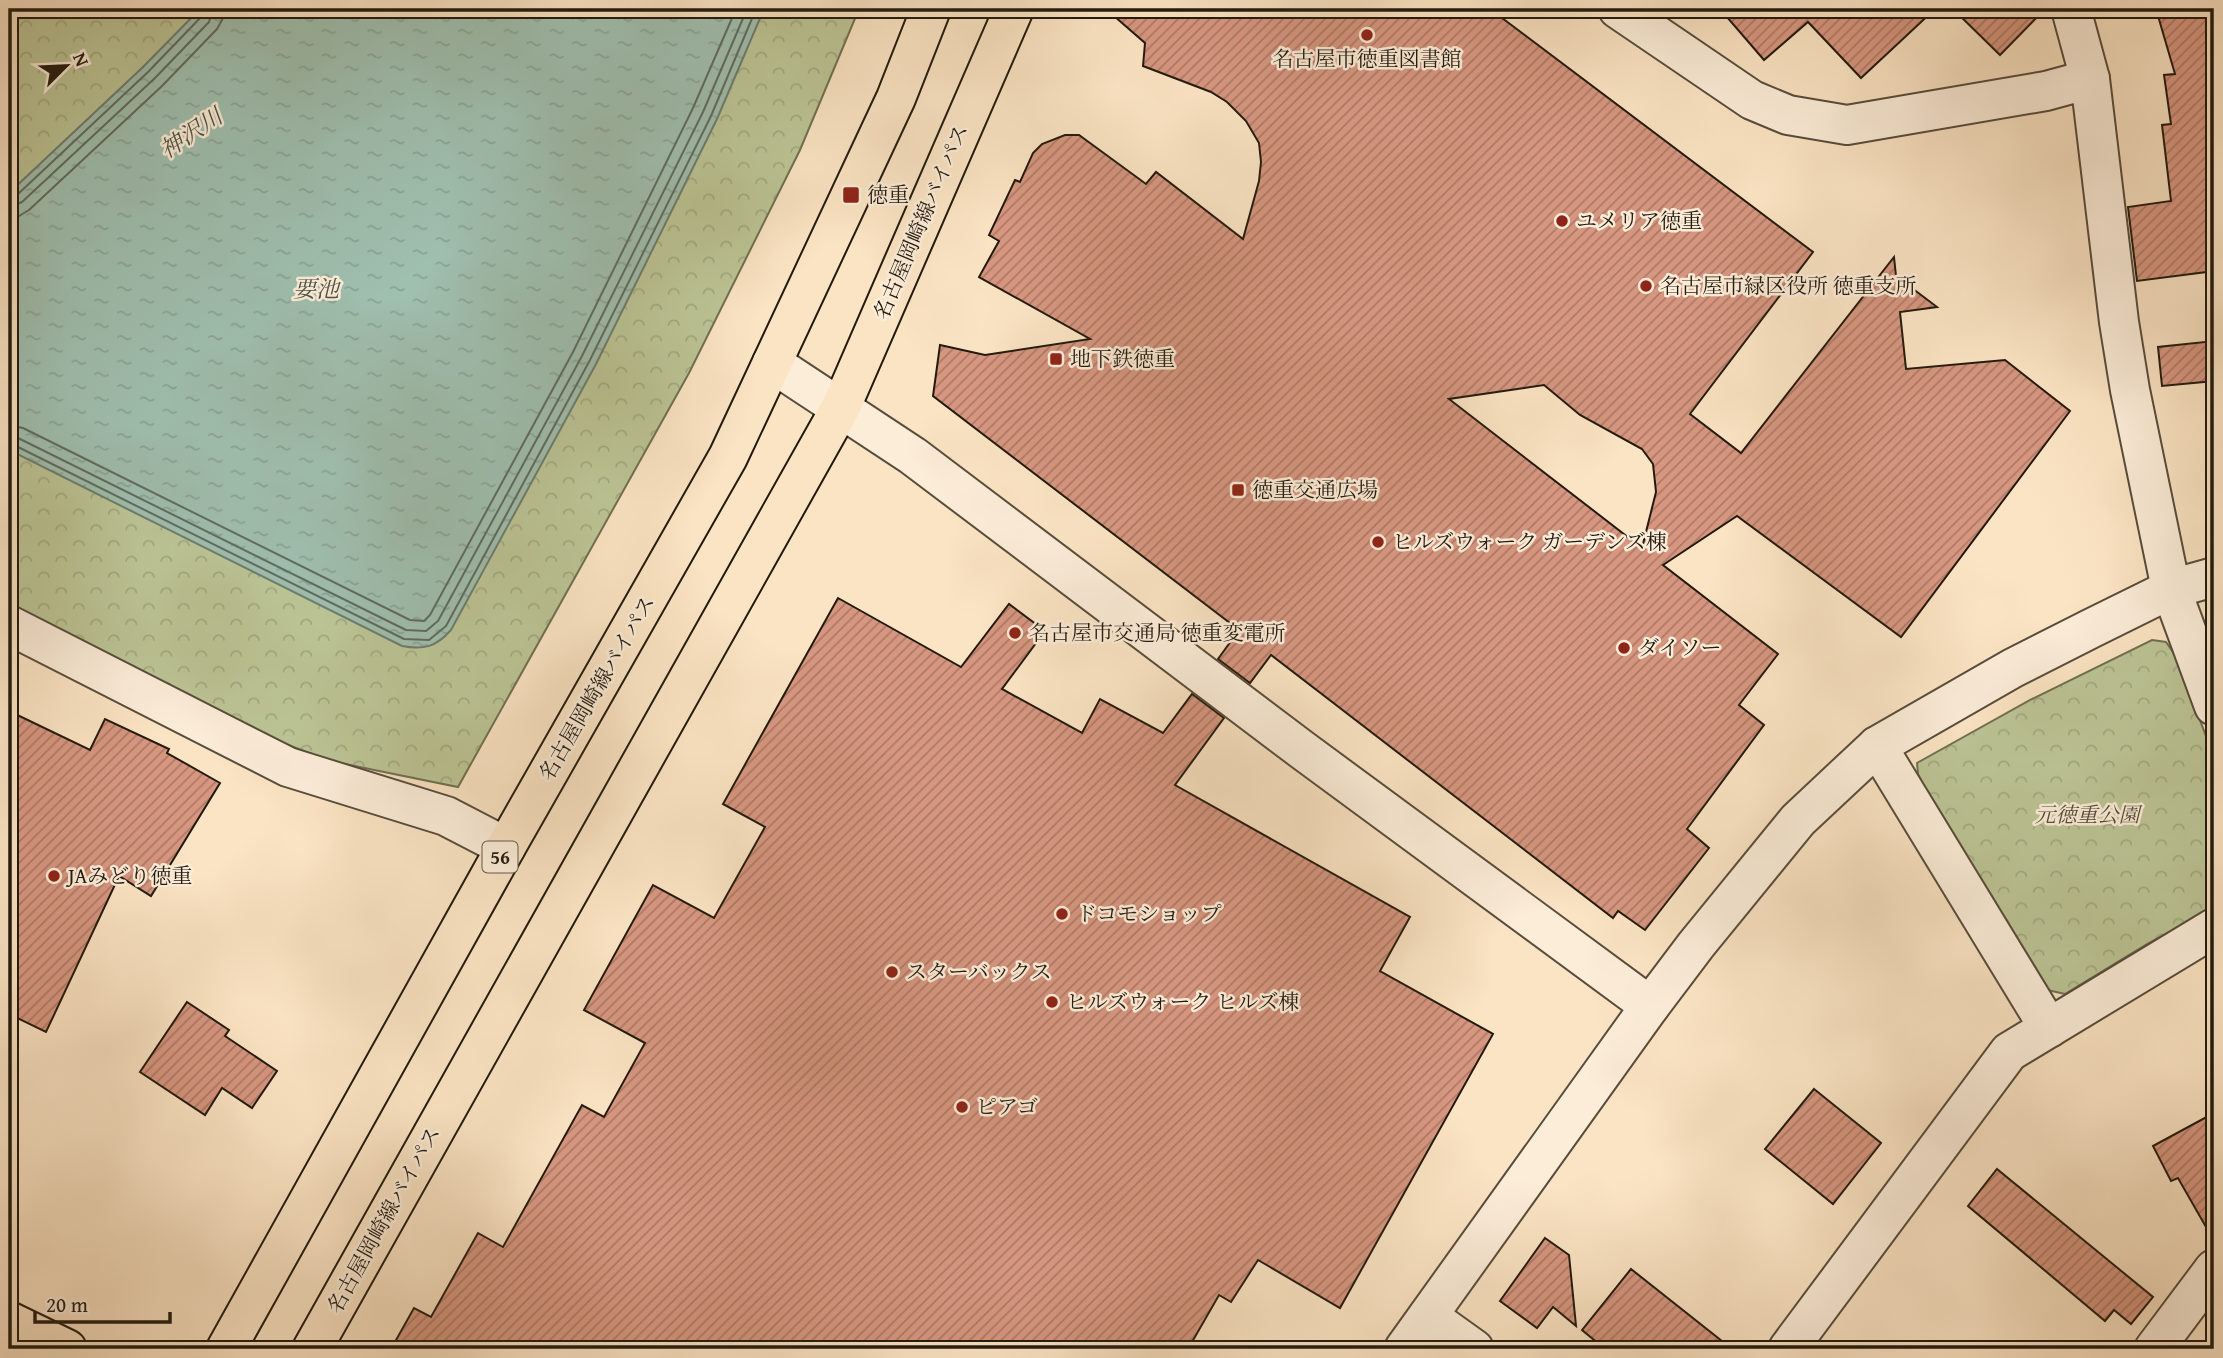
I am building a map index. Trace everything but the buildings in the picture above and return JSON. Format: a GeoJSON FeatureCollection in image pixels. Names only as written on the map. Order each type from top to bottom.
{"type":"FeatureCollection","features":[{"type":"Feature","properties":{"kind":"main road","name":"名古屋岡崎線バイパス"},"geometry":{"type":"LineString","coordinates":[[226,1349],[506,847],[729,457],[896,98],[931,9]]}},
{"type":"Feature","properties":{"kind":"main road","name":"名古屋岡崎線バイパス"},"geometry":{"type":"LineString","coordinates":[[312,1349],[841,407],[1014,9]]}},
{"type":"Feature","properties":{"kind":"main road"},"geometry":{"type":"LineString","coordinates":[[9,1321],[68,1349]]}},
{"type":"Feature","properties":{"kind":"street"},"geometry":{"type":"LineString","coordinates":[[1618,9],[1752,100],[1788,115],[1847,125],[2046,91],[2090,79]]}},
{"type":"Feature","properties":{"kind":"street"},"geometry":{"type":"LineString","coordinates":[[2071,9],[2090,79],[2119,322],[2130,390],[2171,589],[2214,706]]}},
{"type":"Feature","properties":{"kind":"street"},"geometry":{"type":"LineString","coordinates":[[772,363],[913,456],[1301,749],[1650,1006]]}},
{"type":"Feature","properties":{"kind":"street"},"geometry":{"type":"LineString","coordinates":[[1404,1349],[1650,1006],[1798,820],[1877,746],[2013,668],[2171,589],[2214,577]]}},
{"type":"Feature","properties":{"kind":"street"},"geometry":{"type":"LineString","coordinates":[[9,625],[288,767],[446,816],[506,847]]}},
{"type":"Feature","properties":{"kind":"street"},"geometry":{"type":"LineString","coordinates":[[1877,746],[2049,1028]]}},
{"type":"Feature","properties":{"kind":"street"},"geometry":{"type":"LineString","coordinates":[[1788,1349],[2010,1052],[2214,928]]}},
{"type":"Feature","properties":{"kind":"street"},"geometry":{"type":"LineString","coordinates":[[2154,1349],[2214,1269]]}},
{"type":"Feature","properties":{"kind":"street"},"geometry":{"type":"LineString","coordinates":[[1428,1316],[1474,1349]]}},
{"type":"Feature","properties":{"kind":"green space","name":"要池"},"geometry":{"type":"Polygon","coordinates":[[[15,9],[859,9],[800,150],[689,373],[458,787],[330,761],[283,743],[9,605],[9,17],[15,9]]]}},
{"type":"Feature","properties":{"kind":"green space","name":"元徳重公園"},"geometry":{"type":"Polygon","coordinates":[[[2152,640],[2166,642],[2175,655],[2214,757],[2214,908],[2147,944],[2065,994],[2043,989],[1933,806],[1918,774],[1917,763],[2032,699],[2152,640]]]}},
{"type":"Feature","properties":{"kind":"water","name":"要池"},"geometry":{"type":"Polygon","coordinates":[[[200,9],[764,9],[717,119],[596,364],[451,630],[429,646],[402,646],[9,450],[9,193],[143,67],[200,9]]]}},
{"type":"Feature","properties":{"kind":"place","name":"名古屋市徳重図書館"},"geometry":{"type":"Point","coordinates":[1367,35]}},
{"type":"Feature","properties":{"kind":"place","name":"徳重"},"geometry":{"type":"Point","coordinates":[851,195]}},
{"type":"Feature","properties":{"kind":"place","name":"ユメリア徳重"},"geometry":{"type":"Point","coordinates":[1562,221]}},
{"type":"Feature","properties":{"kind":"place","name":"名古屋市緑区役所 徳重支所"},"geometry":{"type":"Point","coordinates":[1646,286]}},
{"type":"Feature","properties":{"kind":"place","name":"地下鉄徳重"},"geometry":{"type":"Point","coordinates":[1056,359]}},
{"type":"Feature","properties":{"kind":"place","name":"徳重交通広場"},"geometry":{"type":"Point","coordinates":[1238,490]}},
{"type":"Feature","properties":{"kind":"place","name":"ヒルズウォーク ガーデンズ棟"},"geometry":{"type":"Point","coordinates":[1378,542]}},
{"type":"Feature","properties":{"kind":"place","name":"名古屋市交通局 徳重変電所"},"geometry":{"type":"Point","coordinates":[1015,633]}},
{"type":"Feature","properties":{"kind":"place","name":"ダイソー"},"geometry":{"type":"Point","coordinates":[1624,648]}},
{"type":"Feature","properties":{"kind":"place","name":"JAみどり徳重"},"geometry":{"type":"Point","coordinates":[54,876]}},
{"type":"Feature","properties":{"kind":"place","name":"ドコモショップ"},"geometry":{"type":"Point","coordinates":[1062,914]}},
{"type":"Feature","properties":{"kind":"place","name":"スターバックス"},"geometry":{"type":"Point","coordinates":[892,972]}},
{"type":"Feature","properties":{"kind":"place","name":"ヒルズウォーク ヒルズ棟"},"geometry":{"type":"Point","coordinates":[1052,1002]}},
{"type":"Feature","properties":{"kind":"place","name":"ピアゴ"},"geometry":{"type":"Point","coordinates":[962,1107]}},
{"type":"Feature","properties":{"kind":"water label","name":"神沢川"},"geometry":{"type":"Point","coordinates":[191,133]}}]}
